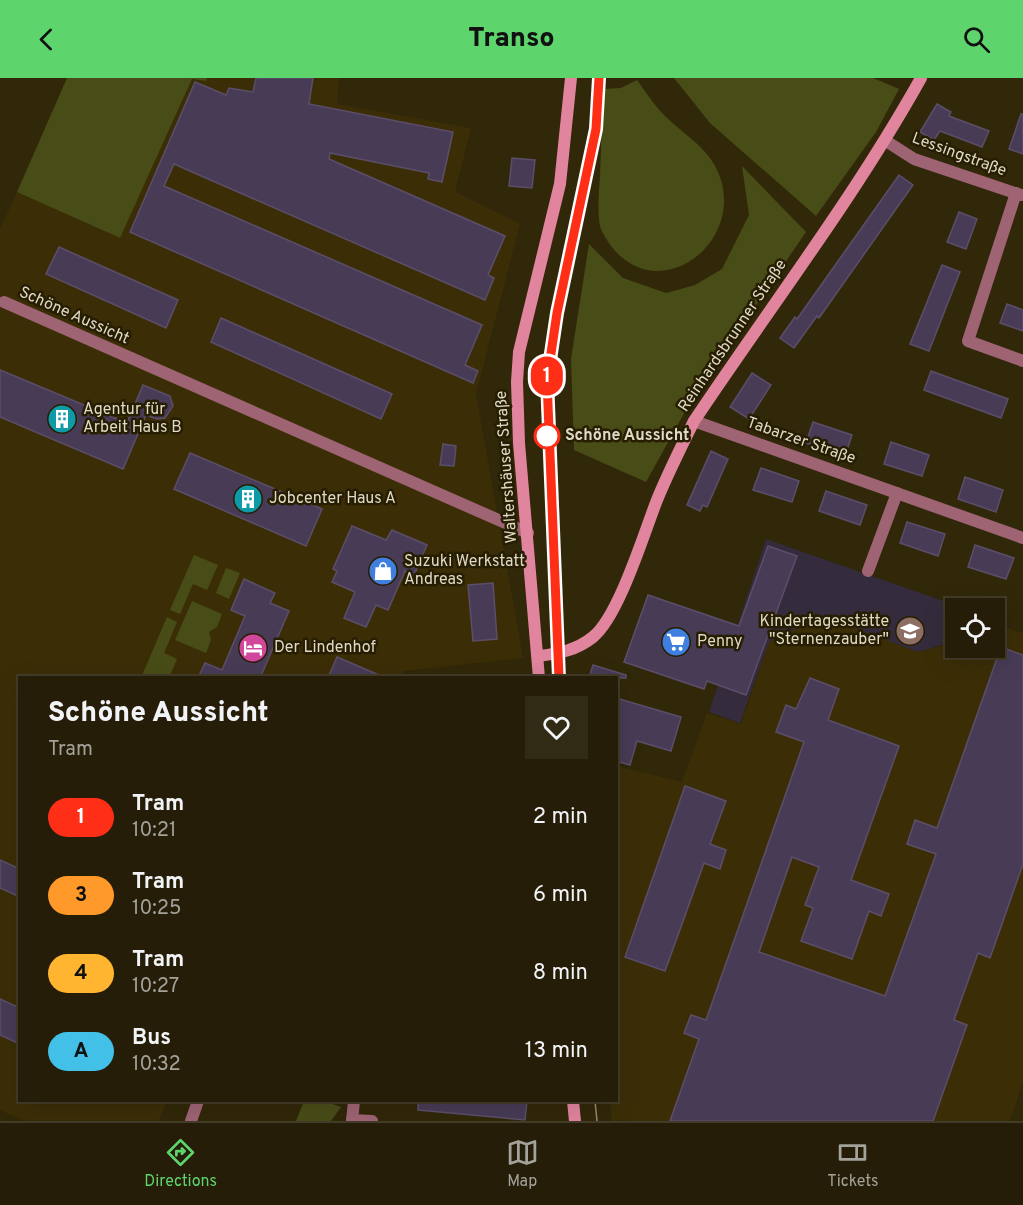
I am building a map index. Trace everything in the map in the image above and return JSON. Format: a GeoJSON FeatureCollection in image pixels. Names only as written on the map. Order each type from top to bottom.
{"type":"FeatureCollection","features":[{"type":"Feature","properties":{"kind":"street","name":"Waltershäuser Straße"},"geometry":{"type":"LineString","coordinates":[[539,676],[518,428],[519,352],[560,184],[571,78]]}},
{"type":"Feature","properties":{"kind":"street","name":"Reinhardsbrunner Straße"},"geometry":{"type":"LineString","coordinates":[[538,656],[558,654],[575,648],[594,636],[603,624],[616,601],[675,459],[694,421],[886,141],[921,78]]}},
{"type":"Feature","properties":{"kind":"street","name":"Lessingstraße"},"geometry":{"type":"LineString","coordinates":[[886,141],[914,159],[1019,194]]}},
{"type":"Feature","properties":{"kind":"street"},"geometry":{"type":"LineString","coordinates":[[1019,194],[968,341],[1023,361]]}},
{"type":"Feature","properties":{"kind":"street","name":"Schöne Aussicht"},"geometry":{"type":"LineString","coordinates":[[4,302],[528,533]]}},
{"type":"Feature","properties":{"kind":"street","name":"Tabarzer Straße"},"geometry":{"type":"LineString","coordinates":[[694,421],[1023,538]]}},
{"type":"Feature","properties":{"kind":"street"},"geometry":{"type":"LineString","coordinates":[[868,571],[897,493]]}},
{"type":"Feature","properties":{"kind":"street"},"geometry":{"type":"LineString","coordinates":[[190,1121],[198,1102]]}},
{"type":"Feature","properties":{"kind":"street"},"geometry":{"type":"LineString","coordinates":[[354,1102],[352,1120],[372,1121]]}},
{"type":"Feature","properties":{"kind":"street"},"geometry":{"type":"LineString","coordinates":[[573,1102],[575,1121]]}},
{"type":"Feature","properties":{"kind":"shaded area"},"geometry":{"type":"Polygon","coordinates":[[[207,78],[339,78],[337,104],[471,128],[455,192],[520,224],[476,394],[523,658],[404,671],[402,676],[18,676],[18,1102],[167,1102],[159,1121],[25,1121],[0,1110],[0,229],[17,192],[120,238],[192,79],[206,81],[207,78]]]}},
{"type":"Feature","properties":{"kind":"shaded area","name":"Kindertagesstätte \"Sternenzauber\""},"geometry":{"type":"Polygon","coordinates":[[[766,539],[945,602],[945,644],[918,652],[815,613],[813,620],[769,642],[740,723],[709,712],[766,539]]]}},
{"type":"Feature","properties":{"kind":"shaded area"},"geometry":{"type":"Polygon","coordinates":[[[816,613],[918,652],[945,645],[945,658],[1005,658],[1005,628],[1023,633],[1023,1081],[1010,1121],[612,1121],[610,1102],[618,1102],[618,766],[682,782],[707,713],[741,724],[769,642],[813,620],[816,613]]]}},
{"type":"Feature","properties":{"kind":"green space"},"geometry":{"type":"Polygon","coordinates":[[[67,78],[207,78],[206,81],[192,79],[120,238],[17,192],[67,78]]]}},
{"type":"Feature","properties":{"kind":"green space"},"geometry":{"type":"Polygon","coordinates":[[[674,78],[873,78],[899,89],[876,132],[816,216],[710,123],[674,78]]]}},
{"type":"Feature","properties":{"kind":"green space"},"geometry":{"type":"Polygon","coordinates":[[[637,80],[661,112],[705,152],[717,169],[721,180],[724,205],[719,227],[707,246],[691,261],[671,269],[650,270],[630,263],[611,246],[600,226],[598,201],[604,89],[621,88],[637,80]]]}},
{"type":"Feature","properties":{"kind":"green space"},"geometry":{"type":"Polygon","coordinates":[[[742,166],[806,232],[692,399],[646,482],[574,450],[571,359],[589,244],[623,278],[666,293],[695,285],[722,269],[749,215],[742,166]]]}},
{"type":"Feature","properties":{"kind":"green space"},"geometry":{"type":"Polygon","coordinates":[[[194,555],[218,565],[207,590],[193,584],[180,614],[170,610],[194,555]]]}},
{"type":"Feature","properties":{"kind":"green space"},"geometry":{"type":"Polygon","coordinates":[[[226,568],[240,573],[229,599],[216,593],[226,568]]]}},
{"type":"Feature","properties":{"kind":"green space"},"geometry":{"type":"Polygon","coordinates":[[[192,601],[222,614],[217,627],[209,632],[211,640],[206,653],[175,640],[192,601]]]}},
{"type":"Feature","properties":{"kind":"green space"},"geometry":{"type":"Polygon","coordinates":[[[167,617],[177,622],[164,653],[177,659],[170,676],[142,676],[167,617]]]}},
{"type":"Feature","properties":{"kind":"green space"},"geometry":{"type":"Polygon","coordinates":[[[304,1102],[327,1102],[341,1107],[331,1121],[296,1121],[304,1102]]]}},
{"type":"Feature","properties":{"kind":"building"},"geometry":{"type":"Polygon","coordinates":[[[256,78],[313,78],[309,104],[453,132],[442,182],[428,179],[429,173],[330,153],[329,159],[505,236],[488,275],[494,278],[485,300],[174,164],[164,186],[482,325],[465,365],[478,371],[473,383],[130,232],[195,82],[226,95],[229,88],[253,92],[256,78]]]}},
{"type":"Feature","properties":{"kind":"building"},"geometry":{"type":"Polygon","coordinates":[[[937,104],[951,112],[949,116],[989,131],[982,147],[940,131],[934,140],[920,132],[937,104]]]}},
{"type":"Feature","properties":{"kind":"building"},"geometry":{"type":"Polygon","coordinates":[[[1021,114],[1023,114],[1023,154],[1009,149],[1021,114]]]}},
{"type":"Feature","properties":{"kind":"building"},"geometry":{"type":"Polygon","coordinates":[[[512,158],[535,160],[532,188],[509,186],[512,158]]]}},
{"type":"Feature","properties":{"kind":"building"},"geometry":{"type":"Polygon","coordinates":[[[899,175],[913,185],[819,318],[817,316],[794,348],[780,338],[795,317],[797,319],[899,175]]]}},
{"type":"Feature","properties":{"kind":"building"},"geometry":{"type":"Polygon","coordinates":[[[959,212],[977,219],[966,249],[947,242],[959,212]]]}},
{"type":"Feature","properties":{"kind":"building"},"geometry":{"type":"Polygon","coordinates":[[[59,247],[178,300],[166,328],[46,274],[59,247]]]}},
{"type":"Feature","properties":{"kind":"building"},"geometry":{"type":"Polygon","coordinates":[[[942,265],[960,272],[929,351],[910,344],[942,265]]]}},
{"type":"Feature","properties":{"kind":"building"},"geometry":{"type":"Polygon","coordinates":[[[1007,304],[1023,310],[1023,331],[1000,323],[1007,304]]]}},
{"type":"Feature","properties":{"kind":"building"},"geometry":{"type":"Polygon","coordinates":[[[221,318],[392,394],[381,419],[211,342],[221,318]]]}},
{"type":"Feature","properties":{"kind":"building","name":"Agentur für Arbeit Haus B"},"geometry":{"type":"Polygon","coordinates":[[[0,370],[127,423],[143,385],[170,396],[173,406],[165,418],[157,419],[146,415],[123,469],[0,417],[0,370]]]}},
{"type":"Feature","properties":{"kind":"building"},"geometry":{"type":"Polygon","coordinates":[[[931,371],[1008,399],[1001,418],[924,390],[931,371]]]}},
{"type":"Feature","properties":{"kind":"building"},"geometry":{"type":"Polygon","coordinates":[[[752,373],[771,385],[749,419],[730,407],[752,373]]]}},
{"type":"Feature","properties":{"kind":"building"},"geometry":{"type":"Polygon","coordinates":[[[813,422],[852,435],[845,456],[806,443],[813,422]]]}},
{"type":"Feature","properties":{"kind":"building"},"geometry":{"type":"Polygon","coordinates":[[[891,442],[929,455],[922,476],[884,464],[891,442]]]}},
{"type":"Feature","properties":{"kind":"building"},"geometry":{"type":"Polygon","coordinates":[[[443,444],[456,446],[454,466],[440,465],[443,444]]]}},
{"type":"Feature","properties":{"kind":"building"},"geometry":{"type":"Polygon","coordinates":[[[711,451],[728,459],[707,507],[703,505],[700,511],[687,505],[711,451]]]}},
{"type":"Feature","properties":{"kind":"building","name":"Jobcenter Haus A"},"geometry":{"type":"Polygon","coordinates":[[[190,453],[322,509],[306,546],[174,489],[190,453]]]}},
{"type":"Feature","properties":{"kind":"building"},"geometry":{"type":"Polygon","coordinates":[[[761,468],[799,481],[792,502],[753,490],[761,468]]]}},
{"type":"Feature","properties":{"kind":"building"},"geometry":{"type":"Polygon","coordinates":[[[965,477],[1003,490],[996,512],[958,499],[965,477]]]}},
{"type":"Feature","properties":{"kind":"building"},"geometry":{"type":"Polygon","coordinates":[[[826,491],[867,505],[860,525],[819,511],[826,491]]]}},
{"type":"Feature","properties":{"kind":"building"},"geometry":{"type":"Polygon","coordinates":[[[907,522],[945,534],[938,556],[900,543],[907,522]]]}},
{"type":"Feature","properties":{"kind":"building"},"geometry":{"type":"Polygon","coordinates":[[[352,526],[386,540],[392,530],[427,545],[414,575],[405,571],[388,610],[376,605],[366,627],[344,618],[355,592],[332,582],[337,571],[333,569],[352,526]]]}},
{"type":"Feature","properties":{"kind":"building"},"geometry":{"type":"Polygon","coordinates":[[[975,545],[1014,558],[1006,579],[968,567],[975,545]]]}},
{"type":"Feature","properties":{"kind":"building"},"geometry":{"type":"Polygon","coordinates":[[[768,546],[797,556],[746,695],[707,681],[704,689],[624,662],[648,595],[739,626],[768,546]]]}},
{"type":"Feature","properties":{"kind":"building"},"geometry":{"type":"Polygon","coordinates":[[[244,579],[275,593],[270,603],[289,611],[261,676],[199,676],[205,663],[222,670],[245,616],[231,610],[244,579]]]}},
{"type":"Feature","properties":{"kind":"building"},"geometry":{"type":"Polygon","coordinates":[[[493,583],[497,639],[473,641],[468,585],[493,583]]]}},
{"type":"Feature","properties":{"kind":"building"},"geometry":{"type":"Polygon","coordinates":[[[1005,648],[1023,655],[1023,864],[990,958],[978,953],[954,1020],[967,1025],[933,1121],[670,1121],[699,1039],[684,1033],[691,1015],[706,1020],[804,742],[776,732],[786,705],[796,709],[810,678],[839,689],[828,720],[899,746],[851,880],[889,894],[881,916],[869,911],[852,959],[801,941],[813,908],[805,905],[819,867],[792,857],[759,952],[885,996],[936,854],[907,844],[915,820],[937,828],[997,658],[1005,658],[1005,648]]]}},
{"type":"Feature","properties":{"kind":"building"},"geometry":{"type":"Polygon","coordinates":[[[337,657],[381,676],[329,676],[337,657]]]}},
{"type":"Feature","properties":{"kind":"building"},"geometry":{"type":"Polygon","coordinates":[[[593,665],[626,675],[626,678],[618,678],[618,676],[590,676],[593,665]]]}},
{"type":"Feature","properties":{"kind":"building"},"geometry":{"type":"Polygon","coordinates":[[[618,699],[681,717],[671,751],[637,741],[630,765],[618,762],[618,699]]]}},
{"type":"Feature","properties":{"kind":"building"},"geometry":{"type":"Polygon","coordinates":[[[685,786],[726,801],[710,844],[726,850],[720,869],[704,863],[665,971],[625,957],[685,786]]]}},
{"type":"Feature","properties":{"kind":"building"},"geometry":{"type":"Polygon","coordinates":[[[0,860],[18,868],[18,896],[0,888],[0,860]]]}},
{"type":"Feature","properties":{"kind":"building"},"geometry":{"type":"Polygon","coordinates":[[[0,999],[18,1007],[18,1043],[0,1035],[0,999]]]}},
{"type":"Feature","properties":{"kind":"building"},"geometry":{"type":"Polygon","coordinates":[[[418,1102],[527,1102],[525,1120],[418,1110],[418,1102]]]}},
{"type":"Feature","properties":{"kind":"tram line"},"geometry":{"type":"LineString","coordinates":[[559,676],[547,380],[557,313],[596,129],[599,78]]}},
{"type":"Feature","properties":{"kind":"tram line","name":"1"},"geometry":{"type":"LineString","coordinates":[[559,676],[546,406],[547,380],[557,313],[596,129],[599,78]]}},
{"type":"Feature","properties":{"kind":"tram line"},"geometry":{"type":"LineString","coordinates":[[595,1102],[597,1121]]}},
{"type":"Feature","properties":{"kind":"place","name":"Agentur für Arbeit Haus B"},"geometry":{"type":"Point","coordinates":[62,419]}},
{"type":"Feature","properties":{"kind":"place","name":"Schöne Aussicht"},"geometry":{"type":"Point","coordinates":[547,436]}},
{"type":"Feature","properties":{"kind":"place","name":"Jobcenter Haus A"},"geometry":{"type":"Point","coordinates":[248,499]}},
{"type":"Feature","properties":{"kind":"place","name":"Suzuki Werkstatt Andreas"},"geometry":{"type":"Point","coordinates":[383,571]}},
{"type":"Feature","properties":{"kind":"place","name":"Kindertagesstätte \"Sternenzauber\""},"geometry":{"type":"Point","coordinates":[910,631]}},
{"type":"Feature","properties":{"kind":"place","name":"Penny"},"geometry":{"type":"Point","coordinates":[676,642]}},
{"type":"Feature","properties":{"kind":"place","name":"Der Lindenhof"},"geometry":{"type":"Point","coordinates":[253,648]}}]}
